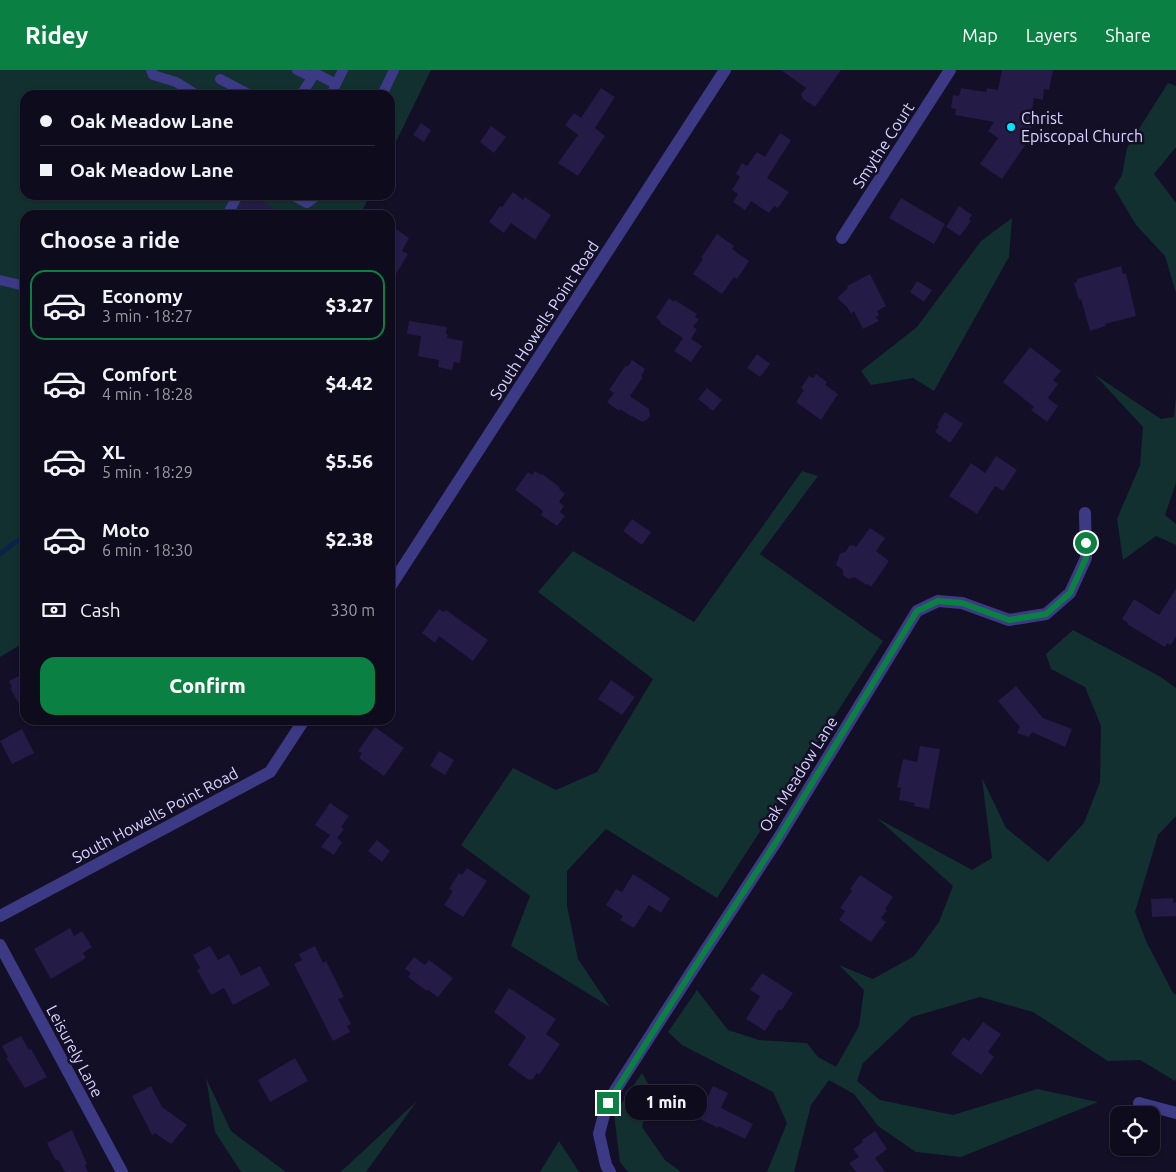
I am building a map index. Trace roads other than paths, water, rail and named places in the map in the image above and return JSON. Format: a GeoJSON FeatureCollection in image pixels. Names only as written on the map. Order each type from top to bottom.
{"type":"FeatureCollection","features":[{"type":"Feature","properties":{"kind":"street","name":"South Howells Point Road"},"geometry":{"type":"LineString","coordinates":[[395,579],[725,70]]}},
{"type":"Feature","properties":{"kind":"street","name":"Smythe Court"},"geometry":{"type":"LineString","coordinates":[[842,238],[950,70]]}},
{"type":"Feature","properties":{"kind":"street","name":"Oak Meadow Lane"},"geometry":{"type":"LineString","coordinates":[[610,1172],[606,1165],[599,1134],[608,1103],[778,839],[917,611],[938,601],[962,603],[1009,620],[1046,614],[1070,593],[1086,558],[1086,513]]}},
{"type":"Feature","properties":{"kind":"street","name":"South Howells Point Road"},"geometry":{"type":"LineString","coordinates":[[0,916],[270,772],[301,725]]}},
{"type":"Feature","properties":{"kind":"street","name":"Leisurely Lane"},"geometry":{"type":"LineString","coordinates":[[0,945],[122,1172]]}},
{"type":"Feature","properties":{"kind":"street"},"geometry":{"type":"LineString","coordinates":[[1139,1103],[1176,1112]]}},
{"type":"Feature","properties":{"kind":"lane"},"geometry":{"type":"LineString","coordinates":[[151,70],[153,75],[176,82],[189,90]]}},
{"type":"Feature","properties":{"kind":"lane"},"geometry":{"type":"LineString","coordinates":[[297,70],[312,77]]}},
{"type":"Feature","properties":{"kind":"lane"},"geometry":{"type":"LineString","coordinates":[[333,90],[343,70]]}},
{"type":"Feature","properties":{"kind":"lane"},"geometry":{"type":"LineString","coordinates":[[384,90],[394,70]]}},
{"type":"Feature","properties":{"kind":"lane"},"geometry":{"type":"LineString","coordinates":[[304,90],[315,73],[336,84]]}},
{"type":"Feature","properties":{"kind":"lane"},"geometry":{"type":"LineString","coordinates":[[220,79],[241,90]]}},
{"type":"Feature","properties":{"kind":"lane"},"geometry":{"type":"LineString","coordinates":[[0,280],[20,285]]}},
{"type":"Feature","properties":{"kind":"waterway"},"geometry":{"type":"LineString","coordinates":[[0,554],[20,539]]}},
{"type":"Feature","properties":{"kind":"place","name":"Christ Episcopal Church"},"geometry":{"type":"Point","coordinates":[1011,127]}}]}
